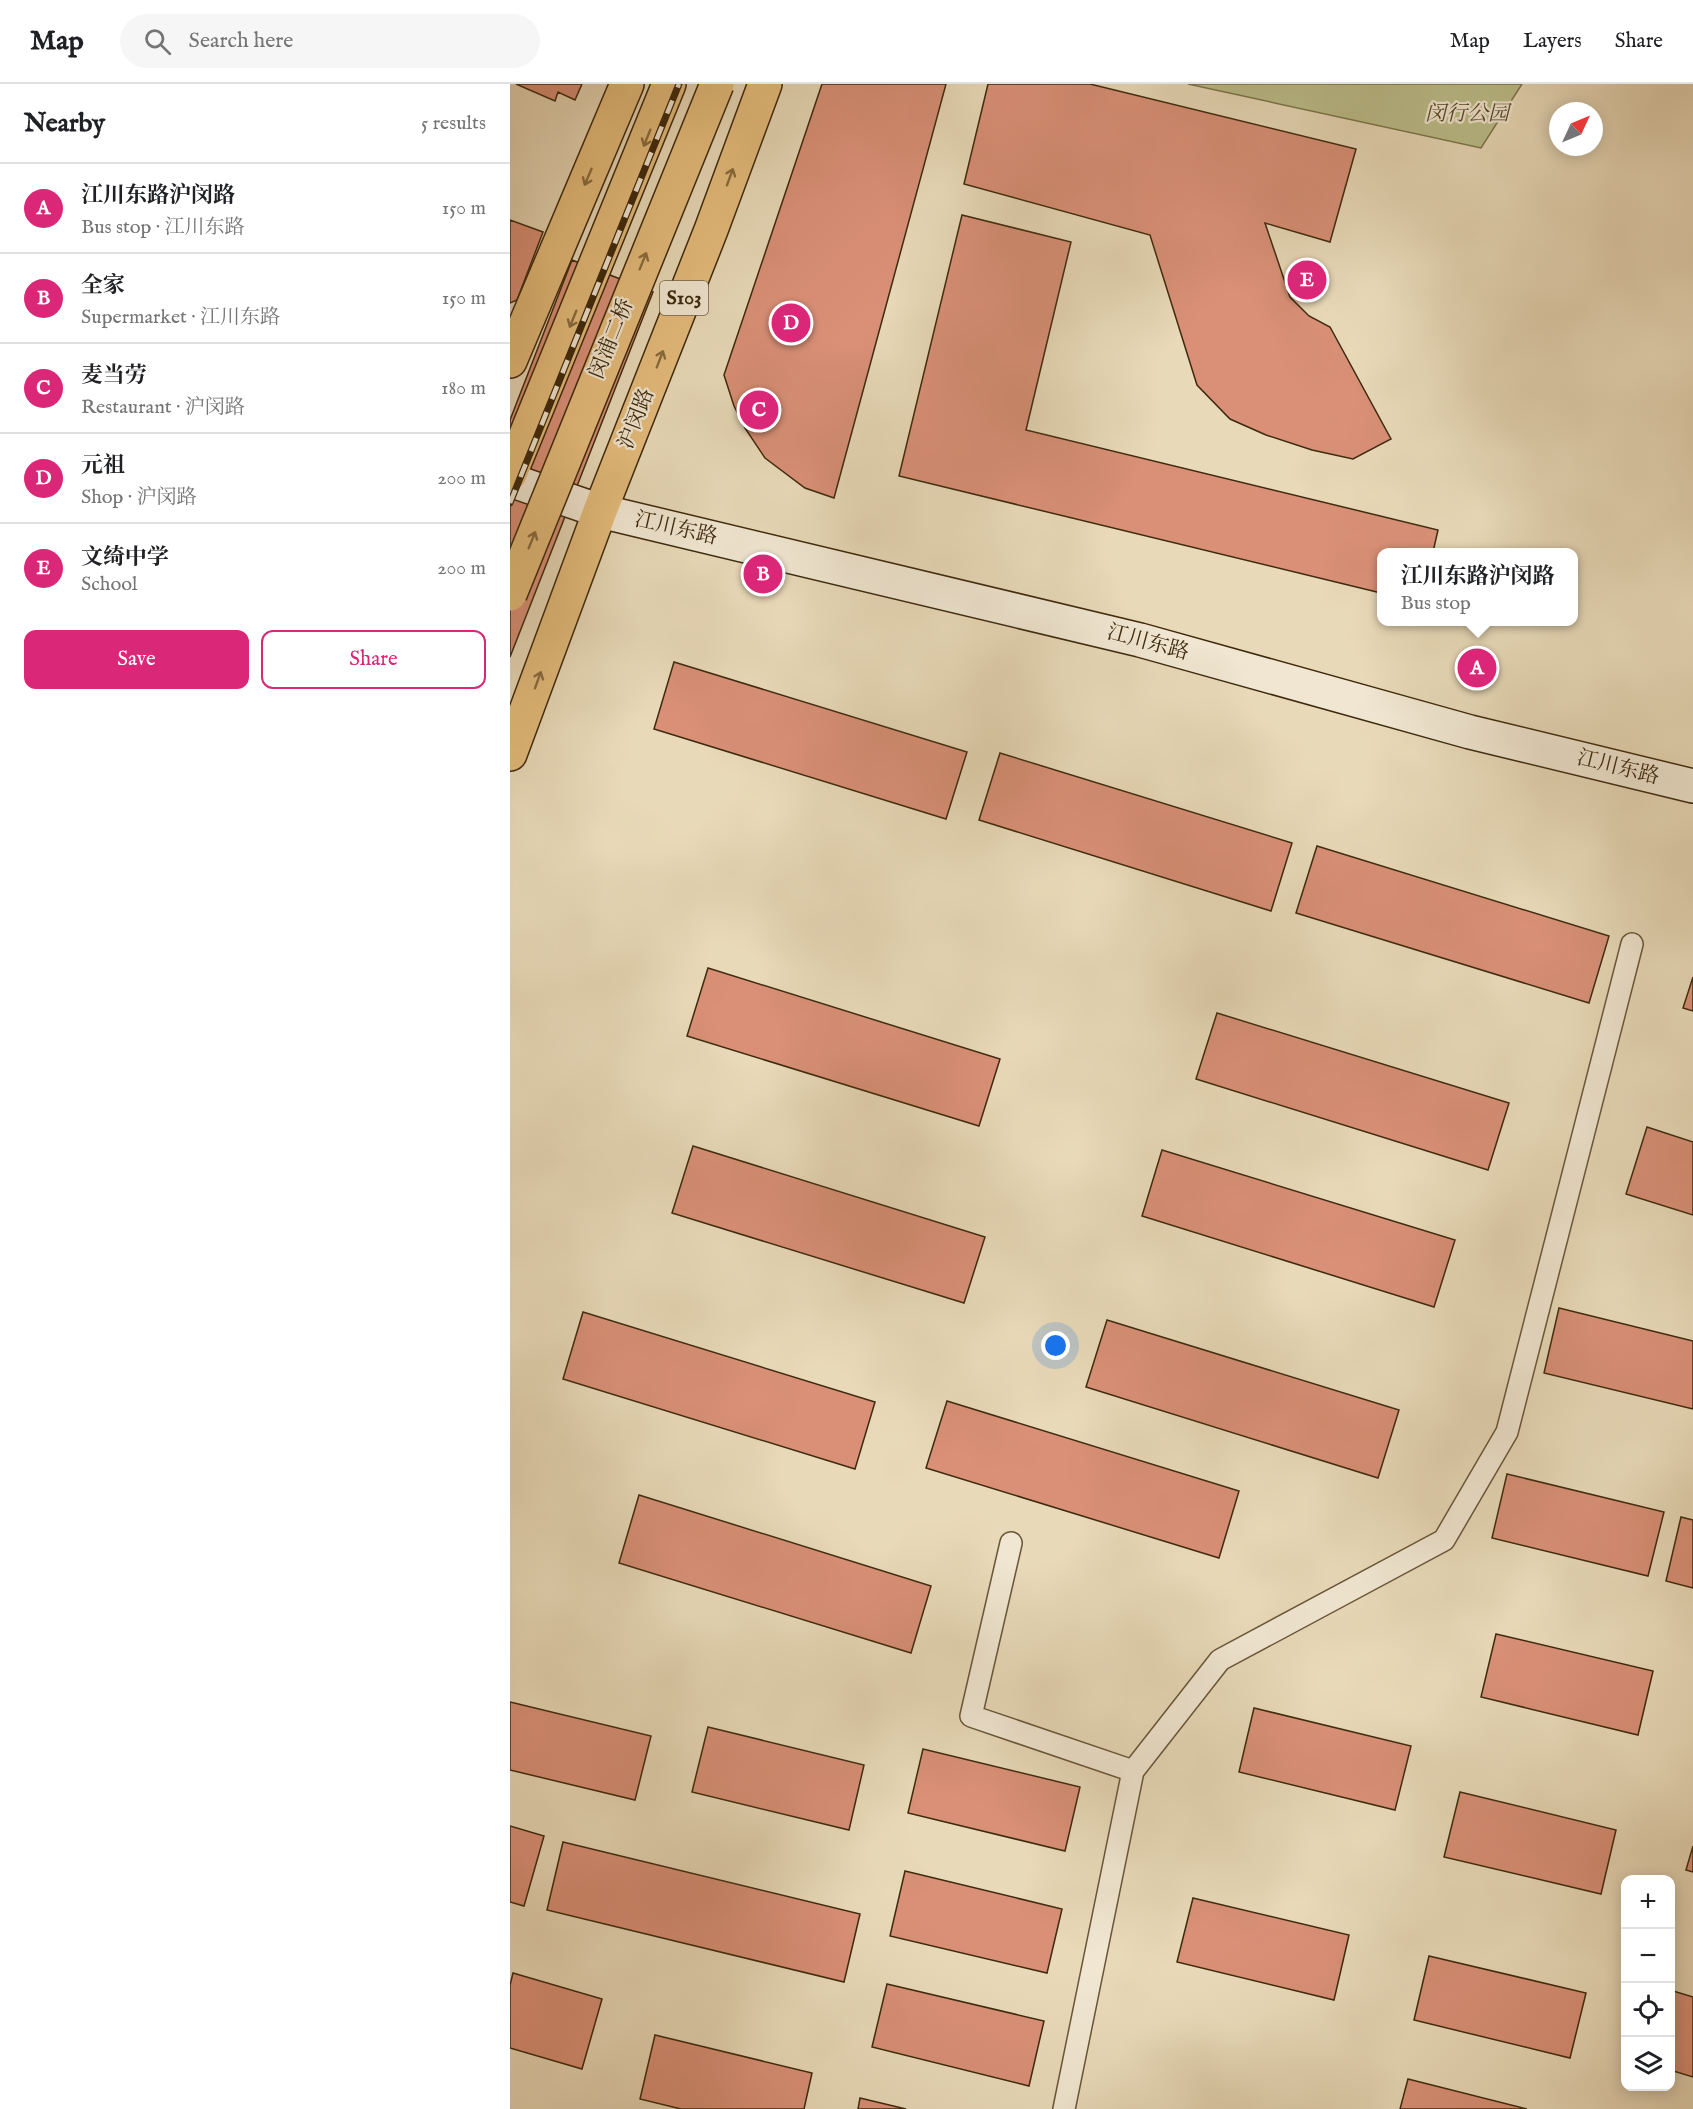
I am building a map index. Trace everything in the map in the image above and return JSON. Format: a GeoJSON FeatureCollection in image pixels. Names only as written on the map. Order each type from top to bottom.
{"type":"FeatureCollection","features":[{"type":"Feature","properties":{"kind":"main road"},"geometry":{"type":"LineString","coordinates":[[510,361],[627,84]]}},
{"type":"Feature","properties":{"kind":"main road","name":"闵浦二桥"},"geometry":{"type":"LineString","coordinates":[[510,474],[669,84]]}},
{"type":"Feature","properties":{"kind":"main road","name":"闵浦二桥"},"geometry":{"type":"LineString","coordinates":[[510,594],[717,84]]}},
{"type":"Feature","properties":{"kind":"main road","name":"沪闵路"},"geometry":{"type":"LineString","coordinates":[[510,754],[600,511],[711,230],[765,84]]}},
{"type":"Feature","properties":{"kind":"main road","name":"江川东路"},"geometry":{"type":"LineString","coordinates":[[510,480],[600,511],[1140,640],[1470,732],[1693,786]]}},
{"type":"Feature","properties":{"kind":"lane"},"geometry":{"type":"LineString","coordinates":[[1064,2109],[1133,1771],[1220,1660],[1444,1540],[1507,1432],[1632,944]]}},
{"type":"Feature","properties":{"kind":"lane"},"geometry":{"type":"LineString","coordinates":[[1011,1543],[971,1716],[1133,1771]]}},
{"type":"Feature","properties":{"kind":"green space","name":"闵行公园"},"geometry":{"type":"Polygon","coordinates":[[[1188,84],[1522,84],[1481,148],[1188,84]]]}},
{"type":"Feature","properties":{"kind":"building"},"geometry":{"type":"Polygon","coordinates":[[[516,84],[582,84],[575,100],[558,92],[555,101],[516,84]]]}},
{"type":"Feature","properties":{"kind":"building"},"geometry":{"type":"Polygon","coordinates":[[[822,84],[946,84],[834,498],[805,488],[765,458],[745,428],[734,406],[724,375],[822,84]]]}},
{"type":"Feature","properties":{"kind":"building"},"geometry":{"type":"Polygon","coordinates":[[[988,84],[1090,84],[1356,149],[1330,242],[1265,223],[1290,297],[1309,316],[1330,327],[1391,439],[1353,459],[1312,450],[1266,435],[1230,419],[1197,385],[1150,235],[964,184],[988,84]]]}},
{"type":"Feature","properties":{"kind":"building"},"geometry":{"type":"Polygon","coordinates":[[[962,215],[1071,242],[1026,430],[1438,530],[1434,548],[1377,548],[1377,592],[899,476],[962,215]]]}},
{"type":"Feature","properties":{"kind":"building"},"geometry":{"type":"Polygon","coordinates":[[[510,220],[543,232],[517,300],[510,303],[510,220]]]}},
{"type":"Feature","properties":{"kind":"building"},"geometry":{"type":"Polygon","coordinates":[[[572,260],[653,292],[510,657],[510,420],[572,260]]]}},
{"type":"Feature","properties":{"kind":"building"},"geometry":{"type":"Polygon","coordinates":[[[674,662],[967,752],[946,819],[654,729],[674,662]]]}},
{"type":"Feature","properties":{"kind":"building"},"geometry":{"type":"Polygon","coordinates":[[[1000,753],[1292,843],[1271,911],[979,820],[1000,753]]]}},
{"type":"Feature","properties":{"kind":"building"},"geometry":{"type":"Polygon","coordinates":[[[1317,846],[1609,936],[1589,1003],[1296,913],[1317,846]]]}},
{"type":"Feature","properties":{"kind":"building"},"geometry":{"type":"Polygon","coordinates":[[[708,968],[1000,1059],[979,1126],[687,1036],[708,968]]]}},
{"type":"Feature","properties":{"kind":"building"},"geometry":{"type":"Polygon","coordinates":[[[1693,977],[1693,1011],[1683,1008],[1693,977]]]}},
{"type":"Feature","properties":{"kind":"building"},"geometry":{"type":"Polygon","coordinates":[[[1217,1013],[1509,1103],[1488,1170],[1196,1079],[1217,1013]]]}},
{"type":"Feature","properties":{"kind":"building"},"geometry":{"type":"Polygon","coordinates":[[[1647,1127],[1693,1142],[1693,1215],[1626,1194],[1647,1127]]]}},
{"type":"Feature","properties":{"kind":"building"},"geometry":{"type":"Polygon","coordinates":[[[693,1146],[985,1237],[964,1303],[672,1213],[693,1146]]]}},
{"type":"Feature","properties":{"kind":"building"},"geometry":{"type":"Polygon","coordinates":[[[1162,1150],[1455,1240],[1434,1307],[1142,1216],[1162,1150]]]}},
{"type":"Feature","properties":{"kind":"building"},"geometry":{"type":"Polygon","coordinates":[[[1559,1308],[1693,1341],[1693,1409],[1544,1373],[1559,1308]]]}},
{"type":"Feature","properties":{"kind":"building"},"geometry":{"type":"Polygon","coordinates":[[[583,1312],[875,1402],[855,1469],[563,1379],[583,1312]]]}},
{"type":"Feature","properties":{"kind":"building"},"geometry":{"type":"Polygon","coordinates":[[[1107,1320],[1399,1410],[1378,1478],[1086,1387],[1107,1320]]]}},
{"type":"Feature","properties":{"kind":"building"},"geometry":{"type":"Polygon","coordinates":[[[947,1401],[1239,1491],[1219,1558],[926,1468],[947,1401]]]}},
{"type":"Feature","properties":{"kind":"building"},"geometry":{"type":"Polygon","coordinates":[[[1507,1474],[1664,1512],[1648,1576],[1492,1538],[1507,1474]]]}},
{"type":"Feature","properties":{"kind":"building"},"geometry":{"type":"Polygon","coordinates":[[[639,1495],[931,1586],[911,1653],[619,1563],[639,1495]]]}},
{"type":"Feature","properties":{"kind":"building"},"geometry":{"type":"Polygon","coordinates":[[[1681,1517],[1693,1520],[1693,1588],[1666,1581],[1681,1517]]]}},
{"type":"Feature","properties":{"kind":"building"},"geometry":{"type":"Polygon","coordinates":[[[1496,1634],[1653,1671],[1638,1735],[1481,1697],[1496,1634]]]}},
{"type":"Feature","properties":{"kind":"building"},"geometry":{"type":"Polygon","coordinates":[[[510,1702],[651,1736],[635,1800],[510,1770],[510,1702]]]}},
{"type":"Feature","properties":{"kind":"building"},"geometry":{"type":"Polygon","coordinates":[[[1254,1708],[1411,1746],[1395,1810],[1239,1772],[1254,1708]]]}},
{"type":"Feature","properties":{"kind":"building"},"geometry":{"type":"Polygon","coordinates":[[[708,1727],[864,1765],[849,1830],[692,1792],[708,1727]]]}},
{"type":"Feature","properties":{"kind":"building"},"geometry":{"type":"Polygon","coordinates":[[[923,1749],[1080,1787],[1065,1851],[908,1813],[923,1749]]]}},
{"type":"Feature","properties":{"kind":"building"},"geometry":{"type":"Polygon","coordinates":[[[1460,1792],[1616,1830],[1601,1894],[1444,1857],[1460,1792]]]}},
{"type":"Feature","properties":{"kind":"building"},"geometry":{"type":"Polygon","coordinates":[[[510,1826],[544,1836],[524,1906],[510,1902],[510,1826]]]}},
{"type":"Feature","properties":{"kind":"building"},"geometry":{"type":"Polygon","coordinates":[[[563,1842],[860,1914],[844,1982],[547,1910],[563,1842]]]}},
{"type":"Feature","properties":{"kind":"building"},"geometry":{"type":"Polygon","coordinates":[[[1693,1846],[1693,1872],[1686,1870],[1693,1846]]]}},
{"type":"Feature","properties":{"kind":"building"},"geometry":{"type":"Polygon","coordinates":[[[905,1871],[1062,1909],[1047,1973],[890,1936],[905,1871]]]}},
{"type":"Feature","properties":{"kind":"building"},"geometry":{"type":"Polygon","coordinates":[[[1193,1898],[1349,1935],[1334,2000],[1177,1962],[1193,1898]]]}},
{"type":"Feature","properties":{"kind":"building"},"geometry":{"type":"Polygon","coordinates":[[[1429,1956],[1586,1993],[1570,2058],[1414,2020],[1429,1956]]]}},
{"type":"Feature","properties":{"kind":"building"},"geometry":{"type":"Polygon","coordinates":[[[513,1973],[602,1999],[582,2069],[510,2048],[510,1985],[513,1973]]]}},
{"type":"Feature","properties":{"kind":"building"},"geometry":{"type":"Polygon","coordinates":[[[887,1984],[1044,2021],[1029,2086],[872,2047],[887,1984]]]}},
{"type":"Feature","properties":{"kind":"building"},"geometry":{"type":"Polygon","coordinates":[[[1675,1992],[1693,1997],[1693,2077],[1675,2072],[1675,1992]]]}},
{"type":"Feature","properties":{"kind":"building"},"geometry":{"type":"Polygon","coordinates":[[[655,2035],[812,2073],[804,2109],[681,2109],[640,2099],[655,2035]]]}},
{"type":"Feature","properties":{"kind":"building"},"geometry":{"type":"Polygon","coordinates":[[[1408,2079],[1527,2109],[1400,2109],[1408,2079]]]}},
{"type":"Feature","properties":{"kind":"building"},"geometry":{"type":"Polygon","coordinates":[[[860,2098],[906,2109],[858,2109],[860,2098]]]}},
{"type":"Feature","properties":{"kind":"railway"},"geometry":{"type":"LineString","coordinates":[[510,503],[679,84]]}},
{"type":"Feature","properties":{"kind":"railway"},"geometry":{"type":"LineString","coordinates":[[510,561],[703,84]]}},
{"type":"Feature","properties":{"kind":"place","name":"文绮中学"},"geometry":{"type":"Point","coordinates":[1307,280]}},
{"type":"Feature","properties":{"kind":"place","name":"元祖"},"geometry":{"type":"Point","coordinates":[791,323]}},
{"type":"Feature","properties":{"kind":"place","name":"麦当劳"},"geometry":{"type":"Point","coordinates":[759,410]}},
{"type":"Feature","properties":{"kind":"place","name":"全家"},"geometry":{"type":"Point","coordinates":[763,574]}},
{"type":"Feature","properties":{"kind":"place","name":"江川东路沪闵路"},"geometry":{"type":"Point","coordinates":[1477,668]}}]}
